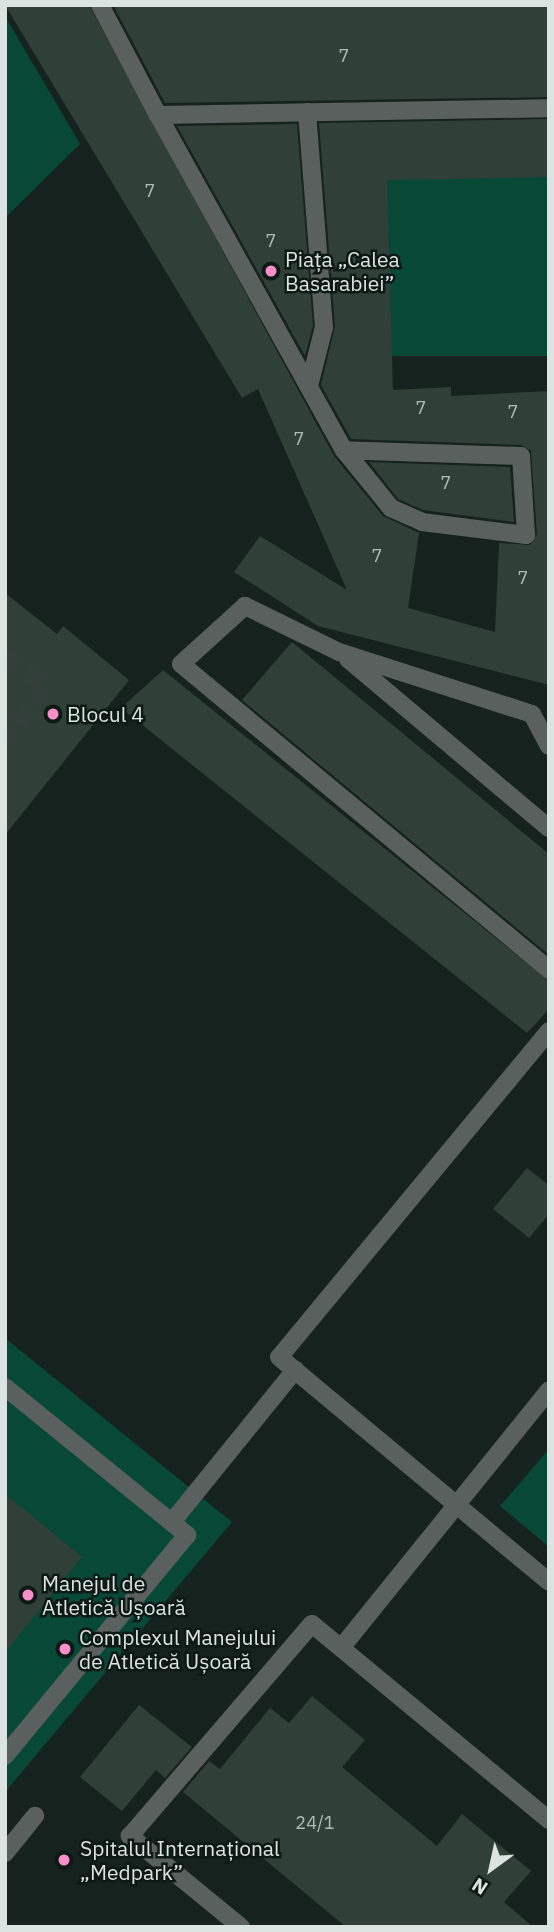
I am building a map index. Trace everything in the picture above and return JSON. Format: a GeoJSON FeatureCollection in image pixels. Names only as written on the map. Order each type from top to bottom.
{"type":"FeatureCollection","features":[{"type":"Feature","properties":{"kind":"lane"},"geometry":{"type":"LineString","coordinates":[[100,5],[158,116],[310,382],[344,450],[391,508],[401,513],[422,522],[526,535],[522,456],[344,450]]}},
{"type":"Feature","properties":{"kind":"lane"},"geometry":{"type":"LineString","coordinates":[[158,116],[549,108]]}},
{"type":"Feature","properties":{"kind":"lane"},"geometry":{"type":"LineString","coordinates":[[307,112],[324,327],[310,382]]}},
{"type":"Feature","properties":{"kind":"lane"},"geometry":{"type":"LineString","coordinates":[[549,746],[532,714],[339,652],[245,606],[181,664],[549,970]]}},
{"type":"Feature","properties":{"kind":"lane"},"geometry":{"type":"LineString","coordinates":[[339,652],[549,828]]}},
{"type":"Feature","properties":{"kind":"lane"},"geometry":{"type":"LineString","coordinates":[[549,1031],[279,1357],[549,1582]]}},
{"type":"Feature","properties":{"kind":"lane"},"geometry":{"type":"LineString","coordinates":[[172,1522],[295,1370]]}},
{"type":"Feature","properties":{"kind":"lane"},"geometry":{"type":"LineString","coordinates":[[5,1387],[187,1535],[5,1756]]}},
{"type":"Feature","properties":{"kind":"lane"},"geometry":{"type":"LineString","coordinates":[[341,1648],[549,1390]]}},
{"type":"Feature","properties":{"kind":"lane"},"geometry":{"type":"LineString","coordinates":[[241,1927],[130,1836],[312,1624],[549,1820]]}},
{"type":"Feature","properties":{"kind":"lane"},"geometry":{"type":"LineString","coordinates":[[5,1853],[35,1816]]}},
{"type":"Feature","properties":{"kind":"green space"},"geometry":{"type":"Polygon","coordinates":[[[5,16],[80,144],[5,218],[5,16]]]}},
{"type":"Feature","properties":{"kind":"green space"},"geometry":{"type":"Polygon","coordinates":[[[387,177],[549,177],[549,356],[387,356],[387,177]]]}},
{"type":"Feature","properties":{"kind":"green space","name":"Complexul Manejului de Atletică Ușoară"},"geometry":{"type":"Polygon","coordinates":[[[5,1338],[232,1522],[5,1792],[5,1338]]]}},
{"type":"Feature","properties":{"kind":"green space"},"geometry":{"type":"Polygon","coordinates":[[[549,1449],[549,1547],[500,1506],[549,1449]]]}},
{"type":"Feature","properties":{"kind":"building"},"geometry":{"type":"Polygon","coordinates":[[[5,5],[89,5],[334,456],[383,516],[419,533],[408,608],[495,632],[499,543],[530,545],[537,535],[531,451],[521,445],[351,439],[321,385],[335,326],[319,123],[549,119],[549,177],[387,180],[393,390],[451,387],[451,396],[549,391],[549,685],[318,626],[234,572],[260,536],[347,590],[258,389],[242,398],[5,5]]]}},
{"type":"Feature","properties":{"kind":"building"},"geometry":{"type":"Polygon","coordinates":[[[113,5],[549,5],[549,97],[165,103],[113,5]]]}},
{"type":"Feature","properties":{"kind":"building"},"geometry":{"type":"Polygon","coordinates":[[[297,124],[313,326],[305,356],[177,126],[297,124]]]}},
{"type":"Feature","properties":{"kind":"building"},"geometry":{"type":"Polygon","coordinates":[[[369,462],[510,467],[514,522],[423,510],[398,499],[369,462]]]}},
{"type":"Feature","properties":{"kind":"building","name":"Blocul 4"},"geometry":{"type":"Polygon","coordinates":[[[5,593],[57,634],[63,626],[129,680],[5,835],[5,593]]]}},
{"type":"Feature","properties":{"kind":"building"},"geometry":{"type":"Polygon","coordinates":[[[292,642],[549,854],[549,955],[242,700],[292,642]]]}},
{"type":"Feature","properties":{"kind":"building"},"geometry":{"type":"Polygon","coordinates":[[[163,670],[549,981],[549,1009],[527,1033],[121,708],[163,670]]]}},
{"type":"Feature","properties":{"kind":"building"},"geometry":{"type":"Polygon","coordinates":[[[527,1168],[549,1185],[549,1214],[529,1238],[493,1209],[527,1168]]]}},
{"type":"Feature","properties":{"kind":"building","name":"Manejul de Atletică Ușoară"},"geometry":{"type":"Polygon","coordinates":[[[5,1494],[82,1557],[5,1652],[5,1494]]]}},
{"type":"Feature","properties":{"kind":"building"},"geometry":{"type":"Polygon","coordinates":[[[312,1696],[365,1740],[342,1767],[437,1846],[462,1814],[531,1871],[504,1902],[533,1927],[346,1927],[183,1792],[209,1761],[220,1769],[270,1708],[289,1723],[312,1696]]]}},
{"type":"Feature","properties":{"kind":"building"},"geometry":{"type":"Polygon","coordinates":[[[139,1705],[192,1747],[165,1778],[156,1770],[122,1811],[80,1777],[139,1705]]]}},
{"type":"Feature","properties":{"kind":"tunnel"},"geometry":{"type":"LineString","coordinates":[[5,655],[46,689],[5,739]]}},
{"type":"Feature","properties":{"kind":"place","name":"Piața „Calea Basarabiei”"},"geometry":{"type":"Point","coordinates":[271,271]}},
{"type":"Feature","properties":{"kind":"place","name":"Blocul 4"},"geometry":{"type":"Point","coordinates":[53,714]}},
{"type":"Feature","properties":{"kind":"place","name":"Manejul de Atletică Ușoară"},"geometry":{"type":"Point","coordinates":[28,1595]}},
{"type":"Feature","properties":{"kind":"place","name":"Complexul Manejului de Atletică Ușoară"},"geometry":{"type":"Point","coordinates":[65,1649]}},
{"type":"Feature","properties":{"kind":"place","name":"Spitalul Internațional „Medpark”"},"geometry":{"type":"Point","coordinates":[64,1860]}}]}
